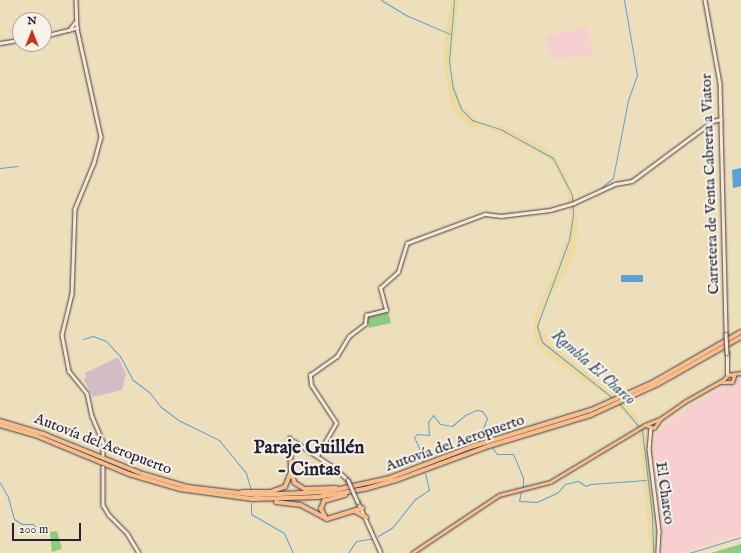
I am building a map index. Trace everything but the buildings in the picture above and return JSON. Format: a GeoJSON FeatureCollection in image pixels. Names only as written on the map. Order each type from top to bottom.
{"type":"FeatureCollection","features":[{"type":"Feature","properties":{"kind":"highway","name":"Autovía del Aeropuerto"},"geometry":{"type":"LineString","coordinates":[[620,400],[669,374],[741,332]]}},
{"type":"Feature","properties":{"kind":"highway","name":"Autovía del Aeropuerto"},"geometry":{"type":"LineString","coordinates":[[0,425],[35,435],[156,482],[195,492],[239,498],[307,498],[365,489],[413,475],[489,446],[567,423],[680,373],[741,337]]}},
{"type":"Feature","properties":{"kind":"highway","name":"Autovía del Aeropuerto"},"geometry":{"type":"LineString","coordinates":[[0,421],[44,434],[143,474],[214,491],[291,495],[357,486],[403,474],[474,446],[560,421],[613,403]]}},
{"type":"Feature","properties":{"kind":"highway"},"geometry":{"type":"LineString","coordinates":[[290,439],[292,447]]}},
{"type":"Feature","properties":{"kind":"highway"},"geometry":{"type":"LineString","coordinates":[[214,491],[277,491],[288,483],[291,472],[292,447],[294,441]]}},
{"type":"Feature","properties":{"kind":"highway"},"geometry":{"type":"LineString","coordinates":[[291,472],[295,483],[305,489],[357,486]]}},
{"type":"Feature","properties":{"kind":"highway"},"geometry":{"type":"LineString","coordinates":[[327,519],[321,509],[324,501],[365,489]]}},
{"type":"Feature","properties":{"kind":"highway"},"geometry":{"type":"LineString","coordinates":[[239,498],[295,504],[327,519],[362,508]]}},
{"type":"Feature","properties":{"kind":"highway"},"geometry":{"type":"LineString","coordinates":[[354,511],[358,502]]}},
{"type":"Feature","properties":{"kind":"highway"},"geometry":{"type":"LineString","coordinates":[[354,511],[366,517]]}},
{"type":"Feature","properties":{"kind":"main road"},"geometry":{"type":"LineString","coordinates":[[652,427],[660,419],[687,400],[720,382],[726,376],[741,373]]}},
{"type":"Feature","properties":{"kind":"main road"},"geometry":{"type":"LineString","coordinates":[[720,382],[734,379],[741,373]]}},
{"type":"Feature","properties":{"kind":"main road"},"geometry":{"type":"LineString","coordinates":[[732,374],[734,379]]}},
{"type":"Feature","properties":{"kind":"main road"},"geometry":{"type":"LineString","coordinates":[[726,376],[728,381]]}},
{"type":"Feature","properties":{"kind":"main road"},"geometry":{"type":"LineString","coordinates":[[412,553],[499,495],[550,482],[650,422],[656,423]]}},
{"type":"Feature","properties":{"kind":"main road"},"geometry":{"type":"LineString","coordinates":[[650,422],[652,427]]}},
{"type":"Feature","properties":{"kind":"main road"},"geometry":{"type":"LineString","coordinates":[[645,425],[652,427]]}},
{"type":"Feature","properties":{"kind":"street"},"geometry":{"type":"LineString","coordinates":[[76,0],[78,34],[101,137],[96,158],[75,209],[72,294],[62,335],[69,371],[87,393],[92,416],[103,442],[103,455]]}},
{"type":"Feature","properties":{"kind":"street","name":"Carretera de Venta Cabrera a Viator"},"geometry":{"type":"LineString","coordinates":[[705,0],[720,78],[728,368],[726,376]]}},
{"type":"Feature","properties":{"kind":"street"},"geometry":{"type":"LineString","coordinates":[[69,30],[76,20]]}},
{"type":"Feature","properties":{"kind":"street"},"geometry":{"type":"LineString","coordinates":[[52,34],[77,28]]}},
{"type":"Feature","properties":{"kind":"street"},"geometry":{"type":"LineString","coordinates":[[69,30],[78,34]]}},
{"type":"Feature","properties":{"kind":"street"},"geometry":{"type":"LineString","coordinates":[[0,43],[12,41]]}},
{"type":"Feature","properties":{"kind":"street"},"geometry":{"type":"LineString","coordinates":[[317,456],[336,423],[311,385],[310,375],[337,356],[349,336],[365,324],[366,315],[386,310],[380,288],[398,272],[402,264],[405,245],[485,214],[501,216],[543,212],[574,203],[599,192],[632,181],[713,121],[721,119]]}},
{"type":"Feature","properties":{"kind":"street","name":"Carretera de Venta Cabrera a Viator"},"geometry":{"type":"LineString","coordinates":[[728,368],[732,374]]}},
{"type":"Feature","properties":{"kind":"street","name":"El Charco"},"geometry":{"type":"LineString","coordinates":[[652,427],[648,450],[659,531],[658,553]]}},
{"type":"Feature","properties":{"kind":"street"},"geometry":{"type":"LineString","coordinates":[[294,441],[344,474],[362,508],[381,553]]}},
{"type":"Feature","properties":{"kind":"street"},"geometry":{"type":"LineString","coordinates":[[103,467],[102,501],[109,515],[127,533],[138,553]]}},
{"type":"Feature","properties":{"kind":"shaded area"},"geometry":{"type":"Polygon","coordinates":[[[587,27],[594,55],[551,59],[546,36],[587,27]]]}},
{"type":"Feature","properties":{"kind":"shaded area"},"geometry":{"type":"Polygon","coordinates":[[[118,357],[126,374],[122,390],[93,397],[84,380],[86,377],[85,373],[118,357]]]}},
{"type":"Feature","properties":{"kind":"shaded area"},"geometry":{"type":"Polygon","coordinates":[[[741,378],[741,534],[681,553],[661,553],[663,538],[652,451],[658,432],[690,406],[741,378]]]}},
{"type":"Feature","properties":{"kind":"green space"},"geometry":{"type":"Polygon","coordinates":[[[388,311],[391,323],[369,328],[366,317],[388,311]]]}},
{"type":"Feature","properties":{"kind":"green space"},"geometry":{"type":"Polygon","coordinates":[[[57,531],[62,549],[52,552],[50,532],[57,531]]]}},
{"type":"Feature","properties":{"kind":"green space"},"geometry":{"type":"Polygon","coordinates":[[[741,544],[741,553],[711,553],[741,544]]]}},
{"type":"Feature","properties":{"kind":"sand"},"geometry":{"type":"Polygon","coordinates":[[[451,0],[459,0],[451,68],[460,103],[478,121],[505,127],[542,146],[559,161],[573,192],[578,221],[576,249],[567,271],[549,297],[540,320],[540,327],[551,344],[616,396],[638,417],[645,427],[658,533],[656,553],[650,553],[639,434],[635,424],[609,398],[546,355],[533,339],[535,315],[568,237],[570,222],[567,190],[555,166],[546,156],[490,129],[481,126],[471,128],[453,111],[444,69],[445,32],[451,0]]]}},
{"type":"Feature","properties":{"kind":"water"},"geometry":{"type":"Polygon","coordinates":[[[741,168],[741,186],[733,188],[732,170],[741,168]]]}},
{"type":"Feature","properties":{"kind":"water"},"geometry":{"type":"Polygon","coordinates":[[[621,275],[643,275],[643,282],[621,282],[621,275]]]}},
{"type":"Feature","properties":{"kind":"waterway"},"geometry":{"type":"LineString","coordinates":[[381,0],[408,16],[450,34]]}},
{"type":"Feature","properties":{"kind":"waterway","name":"Rambla El Charco"},"geometry":{"type":"LineString","coordinates":[[454,0],[449,61],[453,88],[461,109],[472,120],[502,130],[553,158],[572,195],[573,215],[569,240],[537,326],[542,342],[613,398]]}},
{"type":"Feature","properties":{"kind":"waterway"},"geometry":{"type":"LineString","coordinates":[[599,190],[613,178],[628,100],[637,75],[624,0]]}},
{"type":"Feature","properties":{"kind":"waterway"},"geometry":{"type":"LineString","coordinates":[[0,168],[18,166]]}},
{"type":"Feature","properties":{"kind":"waterway"},"geometry":{"type":"LineString","coordinates":[[83,339],[93,336],[106,341],[120,356],[133,380],[150,393],[161,407],[178,420],[219,440],[246,473],[251,490]]}},
{"type":"Feature","properties":{"kind":"waterway","name":"Rambla El Charco"},"geometry":{"type":"LineString","coordinates":[[619,403],[642,430],[652,517],[653,553]]}},
{"type":"Feature","properties":{"kind":"waterway"},"geometry":{"type":"LineString","coordinates":[[423,463],[421,452],[414,437],[417,434],[429,435],[428,422],[433,415],[440,424],[452,426],[465,415],[476,410],[482,411],[487,418],[481,434],[488,437]]}},
{"type":"Feature","properties":{"kind":"waterway"},"geometry":{"type":"LineString","coordinates":[[492,448],[497,454],[513,454],[523,477],[523,487]]}},
{"type":"Feature","properties":{"kind":"waterway"},"geometry":{"type":"LineString","coordinates":[[378,536],[393,527],[414,500],[429,490],[425,473]]}},
{"type":"Feature","properties":{"kind":"waterway"},"geometry":{"type":"LineString","coordinates":[[521,491],[519,501],[537,502],[558,492],[565,484],[578,481],[586,486],[590,484],[646,480]]}},
{"type":"Feature","properties":{"kind":"waterway"},"geometry":{"type":"LineString","coordinates":[[0,483],[8,497],[14,519],[22,524],[33,524],[35,527]]}},
{"type":"Feature","properties":{"kind":"waterway"},"geometry":{"type":"LineString","coordinates":[[251,503],[251,514],[284,533],[293,553]]}},
{"type":"Feature","properties":{"kind":"waterway"},"geometry":{"type":"LineString","coordinates":[[689,553],[741,537]]}},
{"type":"Feature","properties":{"kind":"waterway"},"geometry":{"type":"LineString","coordinates":[[348,553],[356,541],[374,538]]}},
{"type":"Feature","properties":{"kind":"district","name":"Paraje Guillén - Cintas"},"geometry":{"type":"Point","coordinates":[309,460]}}]}
